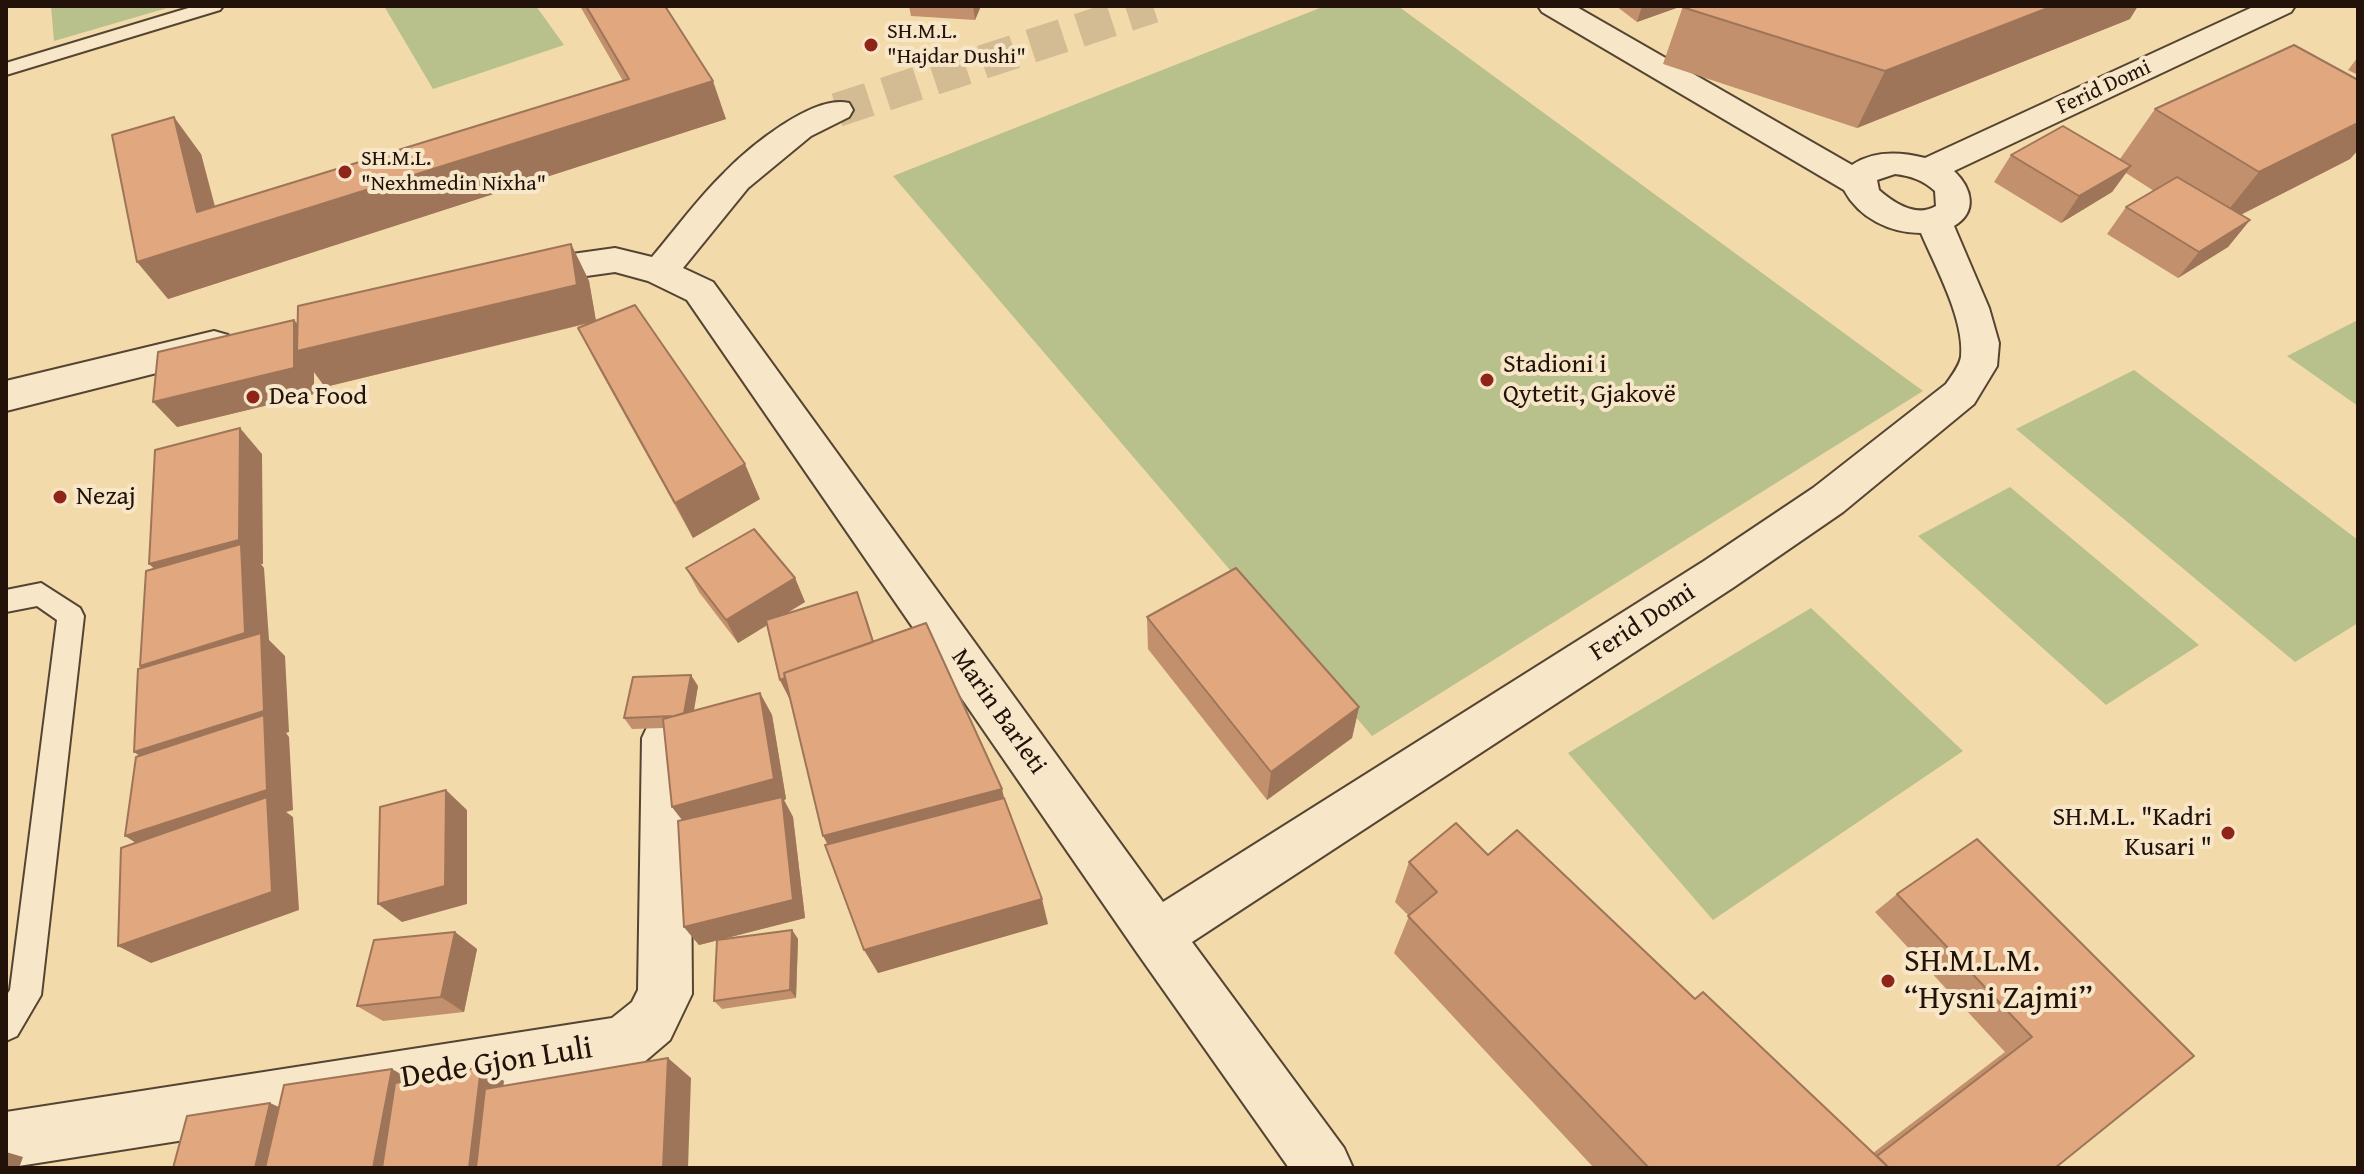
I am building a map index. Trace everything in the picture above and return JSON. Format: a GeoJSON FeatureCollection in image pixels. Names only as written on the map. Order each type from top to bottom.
{"type":"FeatureCollection","features":[{"type":"Feature","properties":{"kind":"street"},"geometry":{"type":"LineString","coordinates":[[1553,6],[1859,184]]}},
{"type":"Feature","properties":{"kind":"street","name":"Ferid Domi"},"geometry":{"type":"LineString","coordinates":[[1928,170],[2280,6]]}},
{"type":"Feature","properties":{"kind":"street"},"geometry":{"type":"LineString","coordinates":[[660,272],[736,180],[799,129],[837,110]]}},
{"type":"Feature","properties":{"kind":"street"},"geometry":{"type":"LineString","coordinates":[[1880,164],[1912,165],[1928,170],[1951,188],[1956,199],[1954,209],[1947,216],[1934,221],[1910,221],[1885,213],[1862,195],[1859,184],[1861,175],[1868,168],[1880,164]]}},
{"type":"Feature","properties":{"kind":"street","name":"Ferid Domi"},"geometry":{"type":"LineString","coordinates":[[1156,936],[1719,574],[1828,500],[1960,394],[1973,376],[1980,356],[1979,334],[1934,221]]}},
{"type":"Feature","properties":{"kind":"street","name":"Marin Barleti"},"geometry":{"type":"LineString","coordinates":[[482,278],[615,260],[660,272],[700,291],[1324,1168]]}},
{"type":"Feature","properties":{"kind":"street"},"geometry":{"type":"LineString","coordinates":[[6,396],[242,338]]}},
{"type":"Feature","properties":{"kind":"street","name":"Dede Gjon Luli"},"geometry":{"type":"LineString","coordinates":[[6,1141],[624,1044],[651,1021],[665,994],[666,738]]}},
{"type":"Feature","properties":{"kind":"lane"},"geometry":{"type":"LineString","coordinates":[[6,69],[214,6]]}},
{"type":"Feature","properties":{"kind":"lane"},"geometry":{"type":"LineString","coordinates":[[6,601],[41,594],[71,616],[25,995],[6,1025]]}},
{"type":"Feature","properties":{"kind":"green space"},"geometry":{"type":"Polygon","coordinates":[[[51,6],[174,6],[54,41],[51,6]]]}},
{"type":"Feature","properties":{"kind":"green space"},"geometry":{"type":"Polygon","coordinates":[[[384,6],[536,6],[564,45],[433,89],[384,6]]]}},
{"type":"Feature","properties":{"kind":"green space","name":"Stadioni i Qytetit, Gjakovë"},"geometry":{"type":"Polygon","coordinates":[[[1325,6],[1398,6],[1923,391],[1372,736],[893,176],[1325,6]]]}},
{"type":"Feature","properties":{"kind":"green space"},"geometry":{"type":"Polygon","coordinates":[[[2358,322],[2358,406],[2287,356],[2358,322]]]}},
{"type":"Feature","properties":{"kind":"green space"},"geometry":{"type":"Polygon","coordinates":[[[2134,370],[2358,540],[2358,623],[2295,662],[2016,429],[2134,370]]]}},
{"type":"Feature","properties":{"kind":"green space"},"geometry":{"type":"Polygon","coordinates":[[[2010,487],[2199,645],[2106,705],[1918,536],[2010,487]]]}},
{"type":"Feature","properties":{"kind":"green space"},"geometry":{"type":"Polygon","coordinates":[[[1811,608],[1963,751],[1713,920],[1568,753],[1811,608]]]}},
{"type":"Feature","properties":{"kind":"building"},"geometry":{"type":"Polygon","coordinates":[[[586,6],[665,6],[713,81],[137,262],[112,135],[174,117],[197,212],[629,79],[586,6]]]}},
{"type":"Feature","properties":{"kind":"building"},"geometry":{"type":"Polygon","coordinates":[[[1683,6],[2053,6],[1885,71],[1683,6]]]}},
{"type":"Feature","properties":{"kind":"building"},"geometry":{"type":"Polygon","coordinates":[[[2294,45],[2358,80],[2358,123],[2259,172],[2155,109],[2294,45]]]}},
{"type":"Feature","properties":{"kind":"building"},"geometry":{"type":"Polygon","coordinates":[[[2063,126],[2131,166],[2079,196],[2011,155],[2063,126]]]}},
{"type":"Feature","properties":{"kind":"building"},"geometry":{"type":"Polygon","coordinates":[[[2177,177],[2250,220],[2199,252],[2126,207],[2177,177]]]}},
{"type":"Feature","properties":{"kind":"building"},"geometry":{"type":"Polygon","coordinates":[[[571,244],[577,285],[297,351],[298,306],[571,244]]]}},
{"type":"Feature","properties":{"kind":"building"},"geometry":{"type":"Polygon","coordinates":[[[635,305],[745,464],[675,503],[578,328],[635,305]]]}},
{"type":"Feature","properties":{"kind":"building"},"geometry":{"type":"Polygon","coordinates":[[[294,320],[294,368],[153,402],[158,352],[294,320]]]}},
{"type":"Feature","properties":{"kind":"building"},"geometry":{"type":"Polygon","coordinates":[[[240,428],[239,540],[149,564],[155,450],[240,428]]]}},
{"type":"Feature","properties":{"kind":"building"},"geometry":{"type":"Polygon","coordinates":[[[754,529],[795,578],[726,620],[686,568],[754,529]]]}},
{"type":"Feature","properties":{"kind":"building"},"geometry":{"type":"Polygon","coordinates":[[[241,544],[245,633],[140,666],[146,571],[241,544]]]}},
{"type":"Feature","properties":{"kind":"building"},"geometry":{"type":"Polygon","coordinates":[[[1236,568],[1359,707],[1271,772],[1147,617],[1236,568]]]}},
{"type":"Feature","properties":{"kind":"building"},"geometry":{"type":"Polygon","coordinates":[[[857,592],[873,642],[784,673],[785,678],[780,680],[766,620],[857,592]]]}},
{"type":"Feature","properties":{"kind":"building"},"geometry":{"type":"Polygon","coordinates":[[[926,623],[1002,789],[823,836],[784,673],[926,623]]]}},
{"type":"Feature","properties":{"kind":"building"},"geometry":{"type":"Polygon","coordinates":[[[261,633],[264,711],[134,752],[138,669],[261,633]]]}},
{"type":"Feature","properties":{"kind":"building"},"geometry":{"type":"Polygon","coordinates":[[[691,675],[684,713],[624,718],[633,677],[691,675]]]}},
{"type":"Feature","properties":{"kind":"building"},"geometry":{"type":"Polygon","coordinates":[[[760,693],[774,779],[672,807],[663,719],[760,693]]]}},
{"type":"Feature","properties":{"kind":"building"},"geometry":{"type":"Polygon","coordinates":[[[264,715],[267,790],[125,836],[136,757],[264,715]]]}},
{"type":"Feature","properties":{"kind":"building"},"geometry":{"type":"Polygon","coordinates":[[[446,790],[445,886],[378,904],[380,807],[446,790]]]}},
{"type":"Feature","properties":{"kind":"building"},"geometry":{"type":"Polygon","coordinates":[[[267,797],[272,892],[118,946],[121,848],[267,797]]]}},
{"type":"Feature","properties":{"kind":"building"},"geometry":{"type":"Polygon","coordinates":[[[782,797],[793,900],[684,927],[678,821],[782,797]]]}},
{"type":"Feature","properties":{"kind":"building"},"geometry":{"type":"Polygon","coordinates":[[[1004,798],[1042,899],[864,950],[825,845],[1004,798]]]}},
{"type":"Feature","properties":{"kind":"building"},"geometry":{"type":"Polygon","coordinates":[[[1456,823],[1488,855],[1517,830],[1695,999],[1703,992],[1889,1168],[1649,1168],[1408,916],[1437,892],[1409,862],[1456,823]]]}},
{"type":"Feature","properties":{"kind":"building"},"geometry":{"type":"Polygon","coordinates":[[[1977,839],[2194,1056],[2055,1168],[1889,1168],[1877,1156],[2032,1037],[1897,894],[1977,839]]]}},
{"type":"Feature","properties":{"kind":"building"},"geometry":{"type":"Polygon","coordinates":[[[792,930],[790,990],[714,1001],[717,940],[792,930]]]}},
{"type":"Feature","properties":{"kind":"building"},"geometry":{"type":"Polygon","coordinates":[[[455,932],[441,997],[357,1006],[374,940],[455,932]]]}},
{"type":"Feature","properties":{"kind":"building"},"geometry":{"type":"Polygon","coordinates":[[[668,1058],[663,1168],[476,1168],[485,1089],[668,1058]]]}},
{"type":"Feature","properties":{"kind":"building"},"geometry":{"type":"Polygon","coordinates":[[[481,1067],[469,1168],[382,1168],[395,1083],[481,1067]]]}},
{"type":"Feature","properties":{"kind":"building"},"geometry":{"type":"Polygon","coordinates":[[[392,1069],[373,1168],[265,1168],[284,1085],[392,1069]]]}},
{"type":"Feature","properties":{"kind":"building"},"geometry":{"type":"Polygon","coordinates":[[[270,1103],[255,1168],[173,1168],[187,1116],[270,1103]]]}},
{"type":"Feature","properties":{"kind":"tunnel"},"geometry":{"type":"LineString","coordinates":[[837,110],[1153,6]]}},
{"type":"Feature","properties":{"kind":"place","name":"SH.M.L. \"Hajdar Dushi\""},"geometry":{"type":"Point","coordinates":[871,45]}},
{"type":"Feature","properties":{"kind":"place","name":"SH.M.L. \"Nexhmedin Nixha\""},"geometry":{"type":"Point","coordinates":[345,172]}},
{"type":"Feature","properties":{"kind":"place","name":"Stadioni i Qytetit, Gjakovë"},"geometry":{"type":"Point","coordinates":[1487,380]}},
{"type":"Feature","properties":{"kind":"place","name":"Dea Food"},"geometry":{"type":"Point","coordinates":[253,397]}},
{"type":"Feature","properties":{"kind":"place","name":"Nezaj"},"geometry":{"type":"Point","coordinates":[60,497]}},
{"type":"Feature","properties":{"kind":"place","name":"SH.M.L. \"Kadri Kusari \""},"geometry":{"type":"Point","coordinates":[2228,833]}},
{"type":"Feature","properties":{"kind":"place","name":"SH.M.L.M. “Hysni Zajmi”"},"geometry":{"type":"Point","coordinates":[1888,981]}}]}
